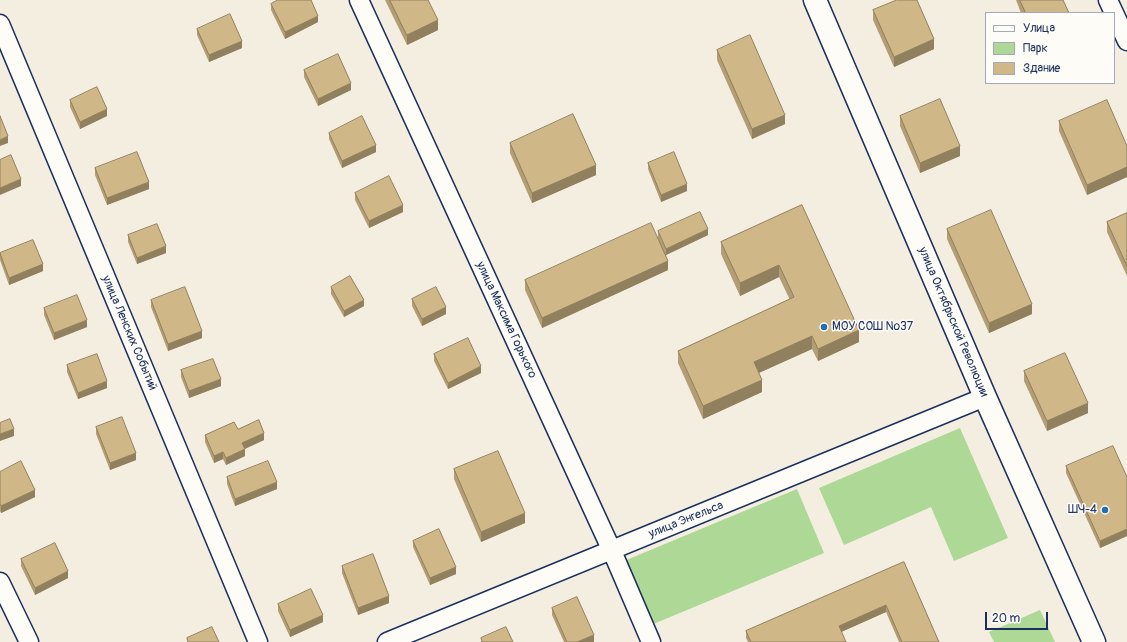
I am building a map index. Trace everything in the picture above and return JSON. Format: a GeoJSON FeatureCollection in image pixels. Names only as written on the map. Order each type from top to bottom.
{"type":"FeatureCollection","features":[{"type":"Feature","properties":{"kind":"street","name":"улица Максима Горького"},"geometry":{"type":"LineString","coordinates":[[360,0],[612,551],[651,642]]}},
{"type":"Feature","properties":{"kind":"street","name":"улица Октябрьской Революции"},"geometry":{"type":"LineString","coordinates":[[815,0],[985,397],[1094,642]]}},
{"type":"Feature","properties":{"kind":"street"},"geometry":{"type":"LineString","coordinates":[[1108,0],[1114,12]]}},
{"type":"Feature","properties":{"kind":"street"},"geometry":{"type":"LineString","coordinates":[[1115,15],[1127,41]]}},
{"type":"Feature","properties":{"kind":"street","name":"улица Ленских Событий"},"geometry":{"type":"LineString","coordinates":[[0,24],[258,642]]}},
{"type":"Feature","properties":{"kind":"street","name":"улица Энгельса"},"geometry":{"type":"LineString","coordinates":[[387,642],[985,397]]}},
{"type":"Feature","properties":{"kind":"street"},"geometry":{"type":"LineString","coordinates":[[0,582],[28,642]]}},
{"type":"Feature","properties":{"kind":"green space"},"geometry":{"type":"Polygon","coordinates":[[[960,428],[1008,538],[954,561],[931,507],[844,545],[819,488],[960,428]]]}},
{"type":"Feature","properties":{"kind":"green space"},"geometry":{"type":"Polygon","coordinates":[[[797,489],[824,553],[651,625],[624,561],[797,489]]]}},
{"type":"Feature","properties":{"kind":"green space"},"geometry":{"type":"Polygon","coordinates":[[[1040,610],[1055,642],[994,642],[989,632],[1040,610]]]}},
{"type":"Feature","properties":{"kind":"building"},"geometry":{"type":"Polygon","coordinates":[[[278,0],[311,0],[318,16],[285,32],[271,4],[278,0]]]}},
{"type":"Feature","properties":{"kind":"building"},"geometry":{"type":"Polygon","coordinates":[[[390,0],[428,0],[438,20],[407,35],[390,0]]]}},
{"type":"Feature","properties":{"kind":"building"},"geometry":{"type":"Polygon","coordinates":[[[897,0],[917,0],[934,39],[894,57],[873,10],[897,0]]]}},
{"type":"Feature","properties":{"kind":"building"},"geometry":{"type":"Polygon","coordinates":[[[1020,0],[1063,0],[1069,12],[1026,12],[1020,0]]]}},
{"type":"Feature","properties":{"kind":"building"},"geometry":{"type":"Polygon","coordinates":[[[230,14],[242,41],[209,55],[197,29],[230,14]]]}},
{"type":"Feature","properties":{"kind":"building"},"geometry":{"type":"Polygon","coordinates":[[[750,35],[785,115],[752,129],[717,50],[750,35]]]}},
{"type":"Feature","properties":{"kind":"building"},"geometry":{"type":"Polygon","coordinates":[[[338,54],[351,83],[318,99],[304,70],[338,54]]]}},
{"type":"Feature","properties":{"kind":"building"},"geometry":{"type":"Polygon","coordinates":[[[97,87],[107,109],[80,122],[70,100],[97,87]]]}},
{"type":"Feature","properties":{"kind":"building"},"geometry":{"type":"Polygon","coordinates":[[[940,99],[960,146],[920,163],[900,116],[940,99]]]}},
{"type":"Feature","properties":{"kind":"building"},"geometry":{"type":"Polygon","coordinates":[[[1107,100],[1127,146],[1127,167],[1087,185],[1059,121],[1107,100]]]}},
{"type":"Feature","properties":{"kind":"building"},"geometry":{"type":"Polygon","coordinates":[[[573,114],[596,165],[532,193],[510,143],[573,114]]]}},
{"type":"Feature","properties":{"kind":"building"},"geometry":{"type":"Polygon","coordinates":[[[0,116],[8,136],[0,140],[0,116]]]}},
{"type":"Feature","properties":{"kind":"building"},"geometry":{"type":"Polygon","coordinates":[[[362,116],[376,145],[342,161],[329,133],[362,116]]]}},
{"type":"Feature","properties":{"kind":"building"},"geometry":{"type":"Polygon","coordinates":[[[137,152],[149,182],[107,198],[95,168],[137,152]]]}},
{"type":"Feature","properties":{"kind":"building"},"geometry":{"type":"Polygon","coordinates":[[[674,152],[687,184],[661,195],[648,163],[674,152]]]}},
{"type":"Feature","properties":{"kind":"building"},"geometry":{"type":"Polygon","coordinates":[[[11,155],[21,179],[0,188],[0,160],[11,155]]]}},
{"type":"Feature","properties":{"kind":"building"},"geometry":{"type":"Polygon","coordinates":[[[389,176],[403,205],[369,221],[355,193],[389,176]]]}},
{"type":"Feature","properties":{"kind":"building"},"geometry":{"type":"Polygon","coordinates":[[[802,205],[859,330],[818,349],[812,336],[754,362],[762,380],[703,406],[678,351],[794,297],[779,265],[740,283],[721,242],[802,205]]]}},
{"type":"Feature","properties":{"kind":"building"},"geometry":{"type":"Polygon","coordinates":[[[991,210],[1032,304],[989,323],[947,229],[991,210]]]}},
{"type":"Feature","properties":{"kind":"building"},"geometry":{"type":"Polygon","coordinates":[[[700,212],[708,229],[666,249],[658,231],[700,212]]]}},
{"type":"Feature","properties":{"kind":"building"},"geometry":{"type":"Polygon","coordinates":[[[1127,213],[1127,266],[1107,222],[1127,213]]]}},
{"type":"Feature","properties":{"kind":"building"},"geometry":{"type":"Polygon","coordinates":[[[651,223],[668,261],[542,318],[525,280],[651,223]]]}},
{"type":"Feature","properties":{"kind":"building"},"geometry":{"type":"Polygon","coordinates":[[[157,224],[166,246],[137,258],[128,235],[157,224]]]}},
{"type":"Feature","properties":{"kind":"building"},"geometry":{"type":"Polygon","coordinates":[[[33,240],[43,264],[9,278],[0,253],[33,240]]]}},
{"type":"Feature","properties":{"kind":"building"},"geometry":{"type":"Polygon","coordinates":[[[350,276],[364,300],[344,311],[331,287],[350,276]]]}},
{"type":"Feature","properties":{"kind":"building"},"geometry":{"type":"Polygon","coordinates":[[[185,287],[202,331],[168,344],[151,300],[185,287]]]}},
{"type":"Feature","properties":{"kind":"building"},"geometry":{"type":"Polygon","coordinates":[[[436,287],[446,307],[422,319],[412,299],[436,287]]]}},
{"type":"Feature","properties":{"kind":"building"},"geometry":{"type":"Polygon","coordinates":[[[77,295],[87,320],[54,333],[44,308],[77,295]]]}},
{"type":"Feature","properties":{"kind":"building"},"geometry":{"type":"Polygon","coordinates":[[[468,338],[481,366],[448,383],[434,354],[468,338]]]}},
{"type":"Feature","properties":{"kind":"building"},"geometry":{"type":"Polygon","coordinates":[[[1065,353],[1088,403],[1047,421],[1024,371],[1065,353]]]}},
{"type":"Feature","properties":{"kind":"building"},"geometry":{"type":"Polygon","coordinates":[[[97,354],[107,381],[78,393],[67,365],[97,354]]]}},
{"type":"Feature","properties":{"kind":"building"},"geometry":{"type":"Polygon","coordinates":[[[213,359],[221,379],[189,391],[181,370],[213,359]]]}},
{"type":"Feature","properties":{"kind":"building"},"geometry":{"type":"Polygon","coordinates":[[[122,417],[136,453],[110,463],[96,427],[122,417]]]}},
{"type":"Feature","properties":{"kind":"building"},"geometry":{"type":"Polygon","coordinates":[[[10,419],[14,429],[0,434],[0,423],[10,419]]]}},
{"type":"Feature","properties":{"kind":"building"},"geometry":{"type":"Polygon","coordinates":[[[259,420],[264,433],[242,443],[245,449],[226,458],[223,452],[214,456],[205,435],[234,422],[238,429],[259,420]]]}},
{"type":"Feature","properties":{"kind":"building","name":"ШЧ-4"},"geometry":{"type":"Polygon","coordinates":[[[1113,446],[1127,477],[1127,529],[1100,541],[1066,466],[1113,446]]]}},
{"type":"Feature","properties":{"kind":"building"},"geometry":{"type":"Polygon","coordinates":[[[498,451],[525,513],[481,532],[454,469],[498,451]]]}},
{"type":"Feature","properties":{"kind":"building"},"geometry":{"type":"Polygon","coordinates":[[[21,461],[35,490],[1,506],[0,472],[21,461]]]}},
{"type":"Feature","properties":{"kind":"building"},"geometry":{"type":"Polygon","coordinates":[[[268,461],[277,482],[235,499],[227,477],[268,461]]]}},
{"type":"Feature","properties":{"kind":"building"},"geometry":{"type":"Polygon","coordinates":[[[439,529],[456,567],[430,578],[413,541],[439,529]]]}},
{"type":"Feature","properties":{"kind":"building"},"geometry":{"type":"Polygon","coordinates":[[[55,543],[68,571],[35,588],[21,559],[55,543]]]}},
{"type":"Feature","properties":{"kind":"building"},"geometry":{"type":"Polygon","coordinates":[[[373,554],[389,596],[358,608],[342,566],[373,554]]]}},
{"type":"Feature","properties":{"kind":"building"},"geometry":{"type":"Polygon","coordinates":[[[904,562],[939,642],[902,642],[886,605],[839,626],[846,642],[751,642],[746,631],[904,562]]]}},
{"type":"Feature","properties":{"kind":"building"},"geometry":{"type":"Polygon","coordinates":[[[311,589],[323,615],[290,630],[278,604],[311,589]]]}},
{"type":"Feature","properties":{"kind":"building"},"geometry":{"type":"Polygon","coordinates":[[[577,597],[594,635],[577,642],[567,642],[552,608],[577,597]]]}},
{"type":"Feature","properties":{"kind":"building"},"geometry":{"type":"Polygon","coordinates":[[[212,627],[219,642],[188,642],[187,638],[212,627]]]}},
{"type":"Feature","properties":{"kind":"building"},"geometry":{"type":"Polygon","coordinates":[[[506,627],[513,642],[482,642],[481,638],[506,627]]]}},
{"type":"Feature","properties":{"kind":"place","name":"МОУ СОШ №37"},"geometry":{"type":"Point","coordinates":[824,327]}},
{"type":"Feature","properties":{"kind":"place","name":"ШЧ-4"},"geometry":{"type":"Point","coordinates":[1105,510]}}]}
